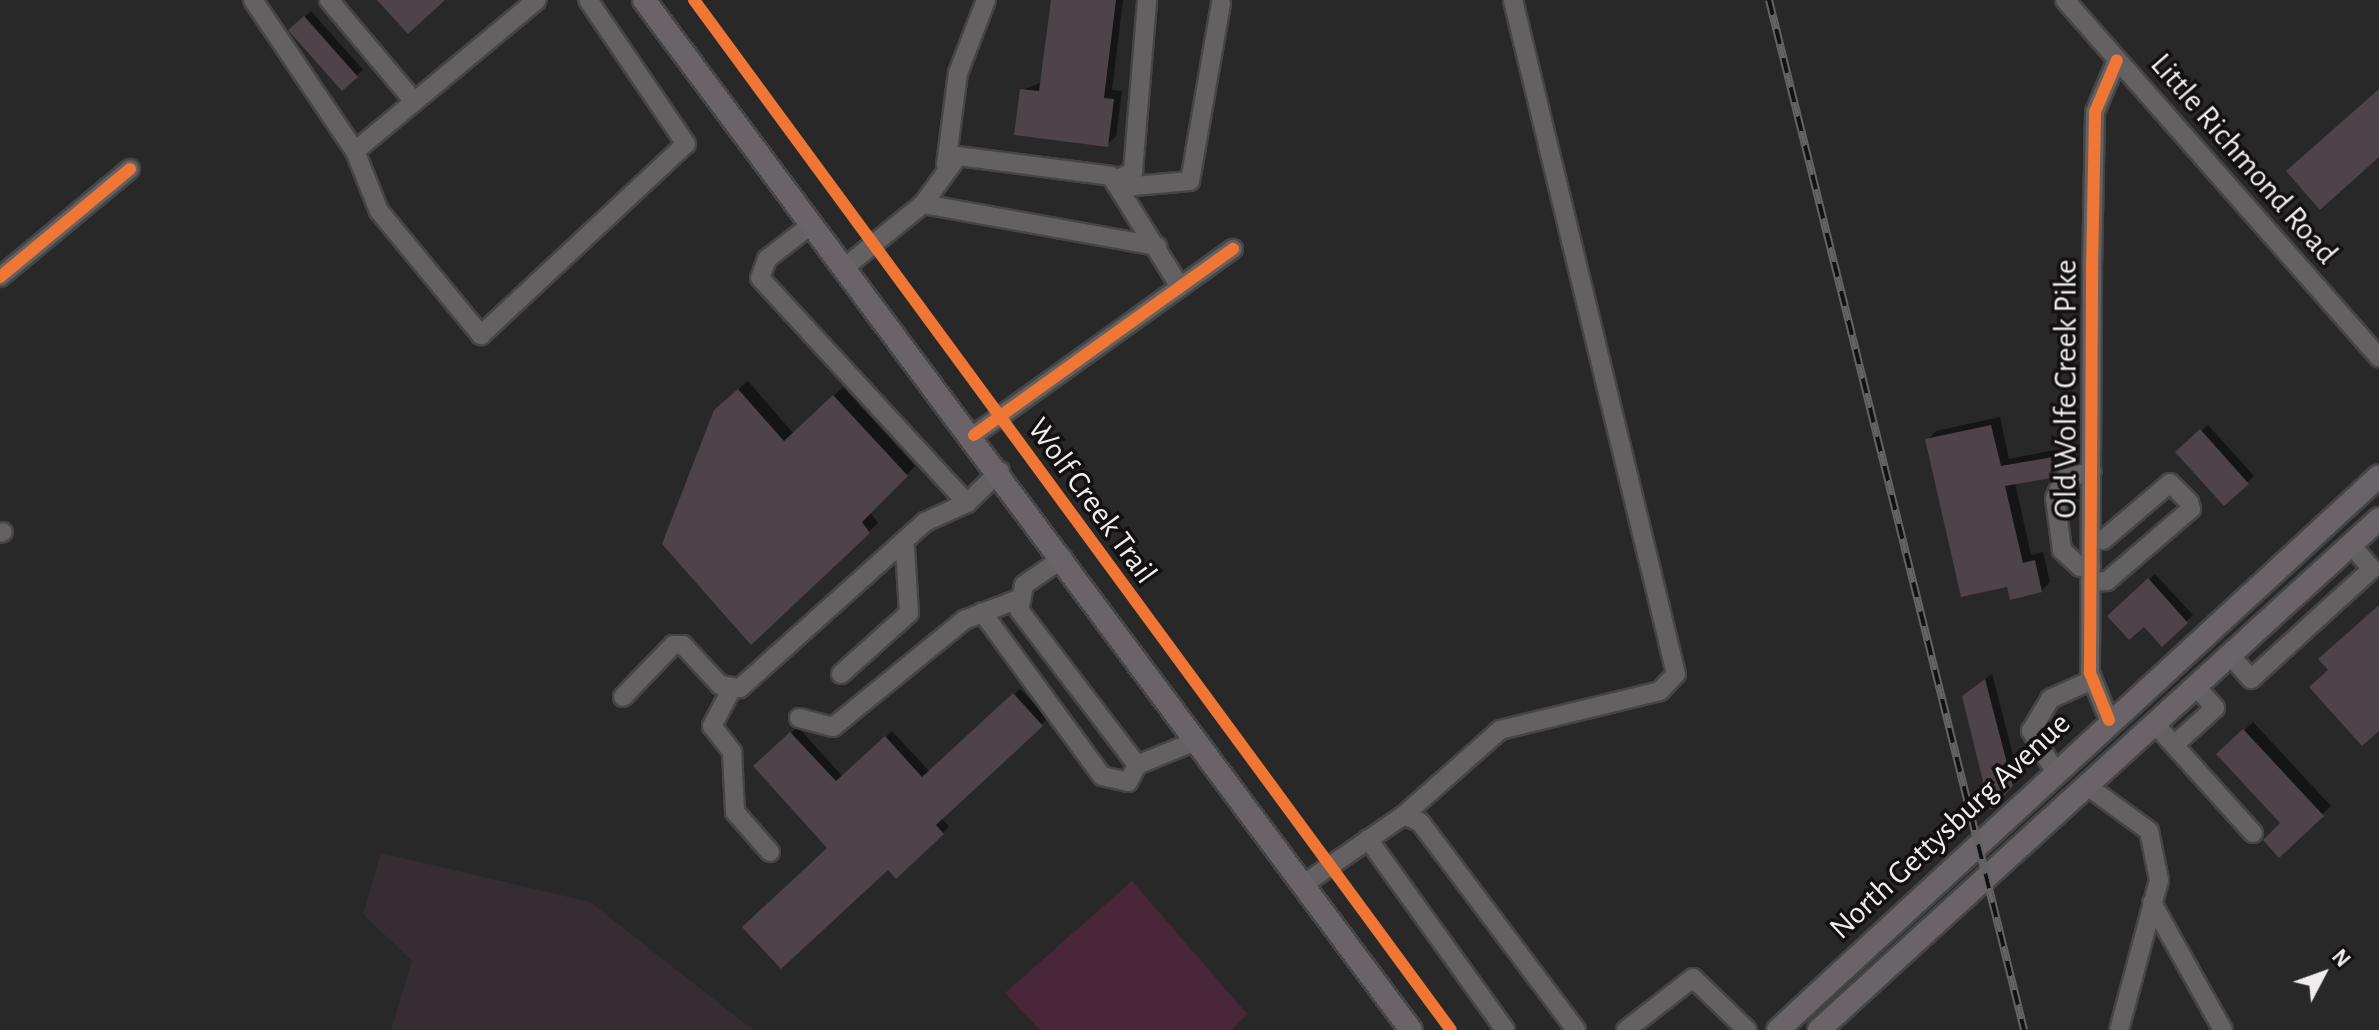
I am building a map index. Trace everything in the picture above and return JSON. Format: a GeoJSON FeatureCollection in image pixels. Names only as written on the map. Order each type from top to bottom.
{"type":"FeatureCollection","features":[{"type":"Feature","properties":{"kind":"main road"},"geometry":{"type":"LineString","coordinates":[[644,0],[811,225],[974,435],[1411,1030]]}},
{"type":"Feature","properties":{"kind":"main road","name":"North Gettysburg Avenue"},"geometry":{"type":"LineString","coordinates":[[1778,1030],[2109,720],[2379,476]]}},
{"type":"Feature","properties":{"kind":"main road","name":"North Gettysburg Avenue"},"geometry":{"type":"LineString","coordinates":[[1819,1030],[2379,519]]}},
{"type":"Feature","properties":{"kind":"street"},"geometry":{"type":"LineString","coordinates":[[253,0],[355,151],[379,211],[481,335],[686,144],[588,0]]}},
{"type":"Feature","properties":{"kind":"street"},"geometry":{"type":"LineString","coordinates":[[329,0],[413,100]]}},
{"type":"Feature","properties":{"kind":"street"},"geometry":{"type":"LineString","coordinates":[[355,151],[537,0]]}},
{"type":"Feature","properties":{"kind":"street"},"geometry":{"type":"LineString","coordinates":[[946,165],[958,73],[986,0]]}},
{"type":"Feature","properties":{"kind":"street"},"geometry":{"type":"LineString","coordinates":[[1119,183],[1133,172],[1147,0]]}},
{"type":"Feature","properties":{"kind":"street"},"geometry":{"type":"LineString","coordinates":[[1304,884],[1404,815],[1500,730],[1660,691],[1676,674],[1513,0]]}},
{"type":"Feature","properties":{"kind":"street","name":"Little Richmond Road"},"geometry":{"type":"LineString","coordinates":[[2065,0],[2379,358]]}},
{"type":"Feature","properties":{"kind":"street"},"geometry":{"type":"LineString","coordinates":[[844,268],[923,204],[946,165],[958,156],[1119,183],[1190,181],[1221,4]]}},
{"type":"Feature","properties":{"kind":"street","name":"Old Wolfe Creek Pike"},"geometry":{"type":"LineString","coordinates":[[2109,720],[2092,680],[2090,574],[2095,112],[2117,60]]}},
{"type":"Feature","properties":{"kind":"street"},"geometry":{"type":"LineString","coordinates":[[0,277],[130,169]]}},
{"type":"Feature","properties":{"kind":"street"},"geometry":{"type":"LineString","coordinates":[[1119,183],[1180,287]]}},
{"type":"Feature","properties":{"kind":"street"},"geometry":{"type":"LineString","coordinates":[[923,204],[1157,246]]}},
{"type":"Feature","properties":{"kind":"street"},"geometry":{"type":"LineString","coordinates":[[811,225],[767,259],[760,278],[967,503]]}},
{"type":"Feature","properties":{"kind":"street"},"geometry":{"type":"LineString","coordinates":[[974,435],[1233,249]]}},
{"type":"Feature","properties":{"kind":"street"},"geometry":{"type":"LineString","coordinates":[[770,852],[735,812],[732,752],[712,726],[731,690],[905,547],[925,522],[967,503],[1000,471]]}},
{"type":"Feature","properties":{"kind":"street"},"geometry":{"type":"LineString","coordinates":[[2091,540],[2103,540],[2170,483],[2189,502],[2191,509],[2107,581],[2090,574],[2062,550],[2055,498],[2064,479],[2092,471]]}},
{"type":"Feature","properties":{"kind":"street"},"geometry":{"type":"LineString","coordinates":[[2230,655],[2251,679],[2339,598],[2376,571],[2351,545]]}},
{"type":"Feature","properties":{"kind":"street"},"geometry":{"type":"LineString","coordinates":[[841,674],[909,613],[905,547]]}},
{"type":"Feature","properties":{"kind":"street"},"geometry":{"type":"LineString","coordinates":[[799,718],[833,727],[982,612],[1016,600],[1024,585],[1063,558]]}},
{"type":"Feature","properties":{"kind":"street"},"geometry":{"type":"LineString","coordinates":[[2318,575],[2339,598]]}},
{"type":"Feature","properties":{"kind":"street"},"geometry":{"type":"LineString","coordinates":[[1016,600],[1137,765]]}},
{"type":"Feature","properties":{"kind":"street"},"geometry":{"type":"LineString","coordinates":[[982,612],[1102,776],[1128,782],[1137,765],[1196,741]]}},
{"type":"Feature","properties":{"kind":"street"},"geometry":{"type":"LineString","coordinates":[[2254,633],[2275,657]]}},
{"type":"Feature","properties":{"kind":"street"},"geometry":{"type":"LineString","coordinates":[[623,697],[673,645],[683,645],[731,690]]}},
{"type":"Feature","properties":{"kind":"street"},"geometry":{"type":"LineString","coordinates":[[2055,772],[2031,731],[2050,699],[2092,680]]}},
{"type":"Feature","properties":{"kind":"street"},"geometry":{"type":"LineString","coordinates":[[2174,745],[2215,708],[2196,686]]}},
{"type":"Feature","properties":{"kind":"street"},"geometry":{"type":"LineString","coordinates":[[2154,723],[2253,833]]}},
{"type":"Feature","properties":{"kind":"street"},"geometry":{"type":"LineString","coordinates":[[2086,785],[2149,831],[2159,880],[2119,1030]]}},
{"type":"Feature","properties":{"kind":"street"},"geometry":{"type":"LineString","coordinates":[[1404,815],[1420,822],[1576,1030]]}},
{"type":"Feature","properties":{"kind":"street"},"geometry":{"type":"LineString","coordinates":[[1368,839],[1505,1030]]}},
{"type":"Feature","properties":{"kind":"street"},"geometry":{"type":"LineString","coordinates":[[2152,903],[2223,1030]]}},
{"type":"Feature","properties":{"kind":"street"},"geometry":{"type":"LineString","coordinates":[[1626,1030],[1693,978],[1747,1030]]}},
{"type":"Feature","properties":{"kind":"shaded area"},"geometry":{"type":"Polygon","coordinates":[[[381,853],[590,902],[753,1030],[391,1030],[412,961],[363,914],[381,853]]]}},
{"type":"Feature","properties":{"kind":"shaded area"},"geometry":{"type":"Polygon","coordinates":[[[1132,881],[1247,1014],[1231,1030],[1040,1030],[1005,993],[1132,881]]]}},
{"type":"Feature","properties":{"kind":"building"},"geometry":{"type":"Polygon","coordinates":[[[377,0],[445,0],[408,34],[377,0]]]}},
{"type":"Feature","properties":{"kind":"building"},"geometry":{"type":"Polygon","coordinates":[[[1051,0],[1116,0],[1104,98],[1114,99],[1108,147],[1014,135],[1020,89],[1039,91],[1051,0]]]}},
{"type":"Feature","properties":{"kind":"building"},"geometry":{"type":"Polygon","coordinates":[[[304,16],[358,77],[342,91],[288,30],[304,16]]]}},
{"type":"Feature","properties":{"kind":"building"},"geometry":{"type":"Polygon","coordinates":[[[2379,89],[2379,157],[2320,210],[2286,171],[2379,89]]]}},
{"type":"Feature","properties":{"kind":"building"},"geometry":{"type":"Polygon","coordinates":[[[738,389],[784,441],[833,395],[908,476],[862,522],[870,533],[751,645],[662,544],[714,410],[738,389]]]}},
{"type":"Feature","properties":{"kind":"building"},"geometry":{"type":"Polygon","coordinates":[[[1991,425],[2001,466],[2053,457],[2056,471],[2051,478],[2005,486],[2023,563],[2035,560],[2042,592],[2010,600],[2007,587],[1961,597],[1925,439],[1991,425]]]}},
{"type":"Feature","properties":{"kind":"building"},"geometry":{"type":"Polygon","coordinates":[[[2200,429],[2249,484],[2224,506],[2175,452],[2200,429]]]}},
{"type":"Feature","properties":{"kind":"building"},"geometry":{"type":"Polygon","coordinates":[[[2148,578],[2188,623],[2162,647],[2144,627],[2129,640],[2107,616],[2148,578]]]}},
{"type":"Feature","properties":{"kind":"building"},"geometry":{"type":"Polygon","coordinates":[[[2379,605],[2379,731],[2362,746],[2309,687],[2328,670],[2318,659],[2379,605]]]}},
{"type":"Feature","properties":{"kind":"building"},"geometry":{"type":"Polygon","coordinates":[[[1985,679],[2013,786],[1990,810],[1962,696],[1985,679]]]}},
{"type":"Feature","properties":{"kind":"building"},"geometry":{"type":"Polygon","coordinates":[[[1013,693],[1043,726],[936,825],[944,834],[896,879],[888,870],[781,969],[742,927],[827,848],[753,766],[790,732],[836,781],[885,736],[922,777],[1013,693]]]}},
{"type":"Feature","properties":{"kind":"building"},"geometry":{"type":"Polygon","coordinates":[[[2243,729],[2324,816],[2279,858],[2263,840],[2280,823],[2216,754],[2243,729]]]}},
{"type":"Feature","properties":{"kind":"railway"},"geometry":{"type":"LineString","coordinates":[[1769,0],[2024,1030]]}},
{"type":"Feature","properties":{"kind":"cycle path","name":"Wolf Creek Trail"},"geometry":{"type":"LineString","coordinates":[[694,0],[1451,1030]]}},
{"type":"Feature","properties":{"kind":"cycle path"},"geometry":{"type":"LineString","coordinates":[[2109,720],[2090,673],[2092,270],[2095,112],[2117,60]]}},
{"type":"Feature","properties":{"kind":"cycle path"},"geometry":{"type":"LineString","coordinates":[[0,277],[130,169]]}},
{"type":"Feature","properties":{"kind":"cycle path"},"geometry":{"type":"LineString","coordinates":[[974,435],[1233,249]]}}]}
